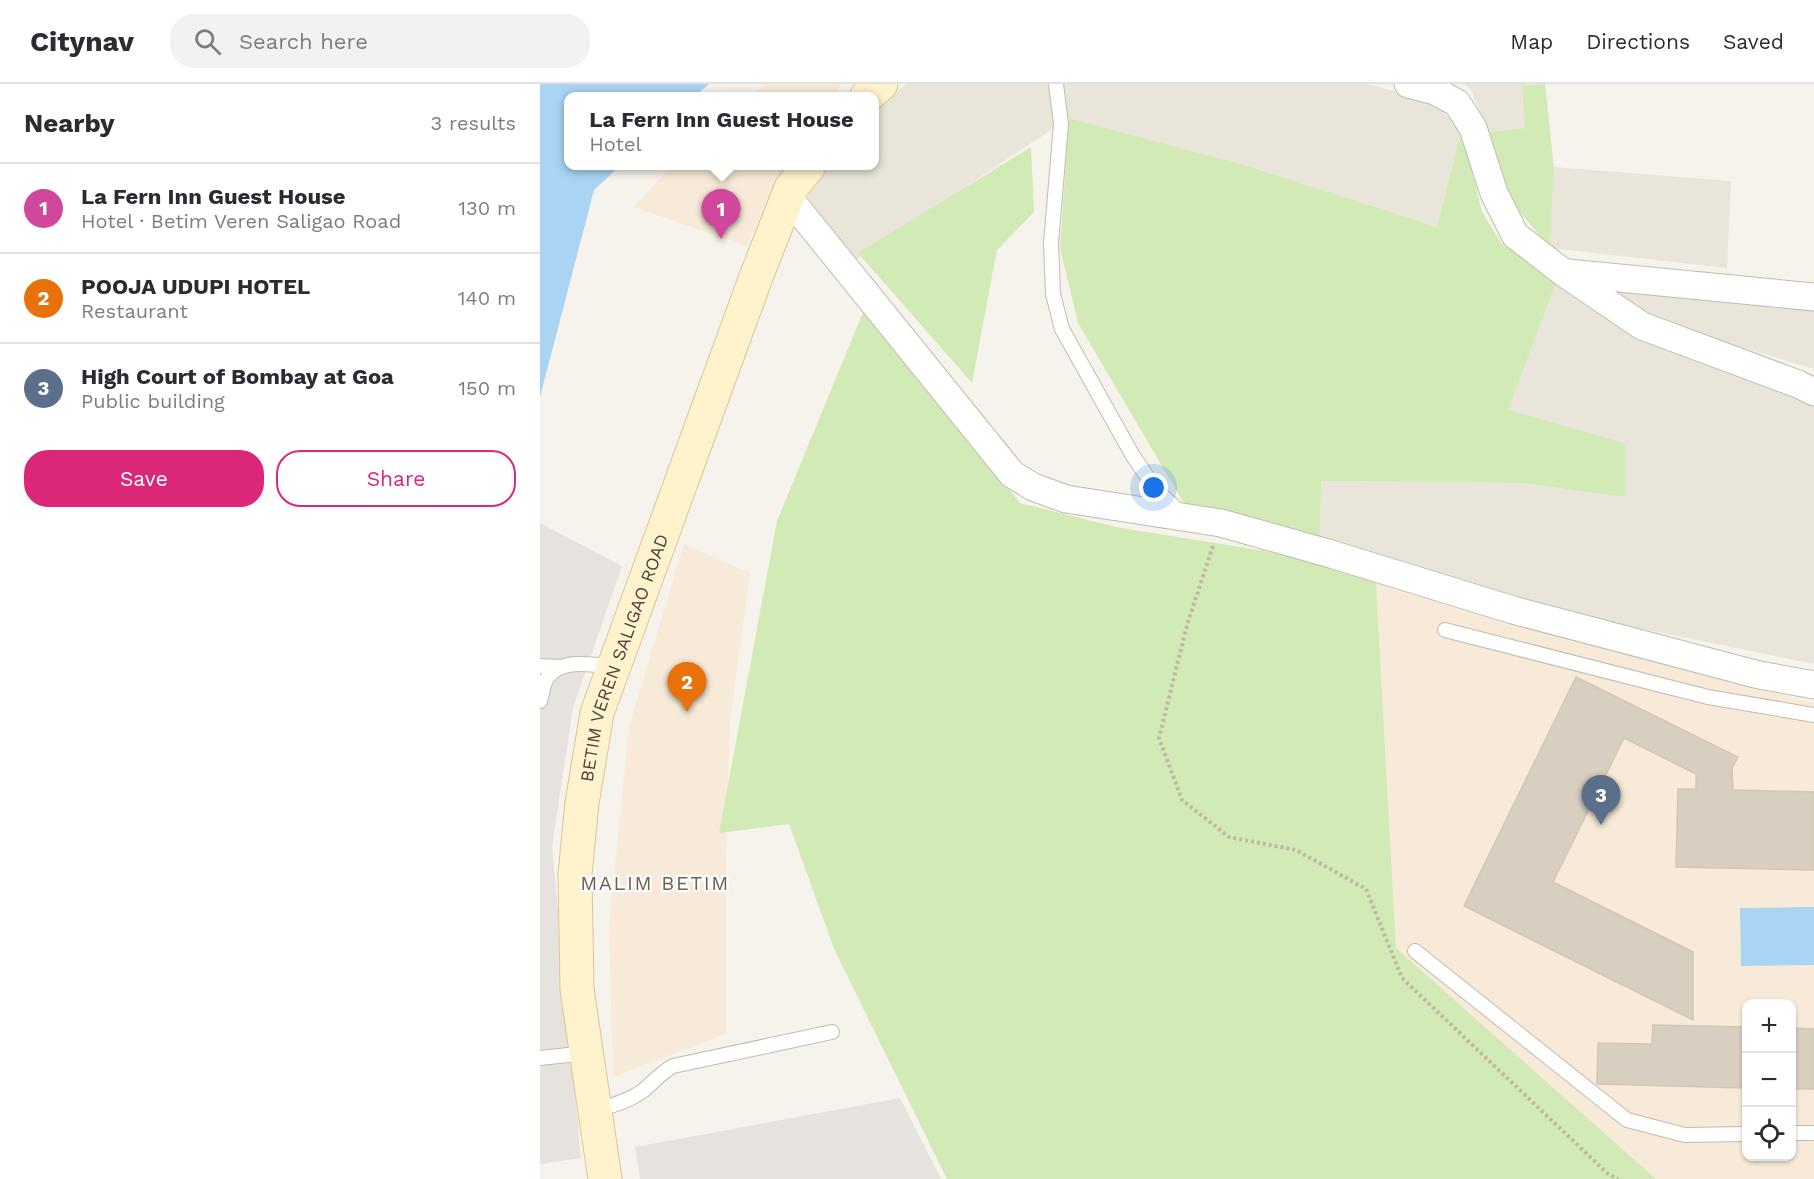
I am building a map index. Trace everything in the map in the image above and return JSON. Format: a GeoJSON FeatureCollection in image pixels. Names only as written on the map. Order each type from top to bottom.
{"type":"FeatureCollection","features":[{"type":"Feature","properties":{"kind":"main road","name":"BETIM VEREN SALIGAO ROAD"},"geometry":{"type":"LineString","coordinates":[[604,1179],[577,989],[575,874],[582,803],[597,713],[791,188],[805,170]]}},
{"type":"Feature","properties":{"kind":"street"},"geometry":{"type":"LineString","coordinates":[[1408,84],[1434,91],[1457,103],[1473,128],[1494,193],[1515,235],[1564,273],[1642,326],[1814,392]]}},
{"type":"Feature","properties":{"kind":"street"},"geometry":{"type":"LineString","coordinates":[[788,197],[1012,474],[1033,487],[1066,499],[1221,523],[1513,610],[1759,675],[1814,685]]}},
{"type":"Feature","properties":{"kind":"street"},"geometry":{"type":"LineString","coordinates":[[1564,273],[1814,297]]}},
{"type":"Feature","properties":{"kind":"lane"},"geometry":{"type":"LineString","coordinates":[[1056,84],[1061,124],[1051,243],[1053,294],[1062,329],[1133,456],[1157,491],[1187,518]]}},
{"type":"Feature","properties":{"kind":"lane"},"geometry":{"type":"LineString","coordinates":[[1445,630],[1708,697],[1814,715]]}},
{"type":"Feature","properties":{"kind":"lane"},"geometry":{"type":"LineString","coordinates":[[540,666],[562,667],[579,663],[615,667]]}},
{"type":"Feature","properties":{"kind":"lane"},"geometry":{"type":"LineString","coordinates":[[540,701],[547,678],[562,667]]}},
{"type":"Feature","properties":{"kind":"lane"},"geometry":{"type":"LineString","coordinates":[[1415,951],[1627,1120],[1685,1135],[1742,1134]]}},
{"type":"Feature","properties":{"kind":"lane"},"geometry":{"type":"LineString","coordinates":[[594,1111],[629,1099],[643,1091],[657,1076],[674,1066],[832,1032]]}},
{"type":"Feature","properties":{"kind":"lane"},"geometry":{"type":"LineString","coordinates":[[540,1058],[586,1053]]}},
{"type":"Feature","properties":{"kind":"lane"},"geometry":{"type":"LineString","coordinates":[[1796,1133],[1814,1133]]}},
{"type":"Feature","properties":{"kind":"path"},"geometry":{"type":"LineString","coordinates":[[1221,523],[1187,625],[1159,738],[1182,800],[1229,837],[1296,850],[1366,889],[1402,978],[1608,1174],[1618,1179]]}},
{"type":"Feature","properties":{"kind":"shaded area"},"geometry":{"type":"Polygon","coordinates":[[[767,84],[841,84],[836,92],[756,92],[767,84]]]}},
{"type":"Feature","properties":{"kind":"shaded area"},"geometry":{"type":"Polygon","coordinates":[[[906,84],[1366,84],[1426,99],[1462,128],[1437,227],[1248,166],[1069,118],[851,263],[808,206],[808,193],[821,170],[879,170],[879,108],[906,84]]]}},
{"type":"Feature","properties":{"kind":"shaded area"},"geometry":{"type":"Polygon","coordinates":[[[1464,84],[1528,84],[1522,85],[1526,128],[1489,132],[1470,88],[1464,84]]]}},
{"type":"Feature","properties":{"kind":"shaded area"},"geometry":{"type":"Polygon","coordinates":[[[1554,167],[1731,181],[1727,268],[1550,248],[1554,167]]]}},
{"type":"Feature","properties":{"kind":"shaded area"},"geometry":{"type":"Polygon","coordinates":[[[667,170],[788,170],[746,246],[634,207],[667,170]]]}},
{"type":"Feature","properties":{"kind":"shaded area"},"geometry":{"type":"Polygon","coordinates":[[[1558,277],[1790,393],[1814,408],[1814,664],[1564,613],[1320,540],[1321,481],[1522,483],[1625,497],[1625,443],[1507,411],[1558,277]]]}},
{"type":"Feature","properties":{"kind":"shaded area"},"geometry":{"type":"Polygon","coordinates":[[[1591,282],[1814,306],[1814,369],[1664,324],[1591,282]]]}},
{"type":"Feature","properties":{"kind":"shaded area"},"geometry":{"type":"Polygon","coordinates":[[[540,523],[622,566],[573,708],[552,846],[581,1158],[540,1164],[540,523]]]}},
{"type":"Feature","properties":{"kind":"shaded area"},"geometry":{"type":"Polygon","coordinates":[[[684,544],[750,573],[730,721],[726,859],[726,1034],[613,1077],[609,926],[629,727],[684,544]]]}},
{"type":"Feature","properties":{"kind":"shaded area"},"geometry":{"type":"Polygon","coordinates":[[[1376,583],[1508,623],[1814,703],[1814,1179],[1656,1179],[1396,948],[1376,583]]]}},
{"type":"Feature","properties":{"kind":"shaded area"},"geometry":{"type":"Polygon","coordinates":[[[900,1098],[941,1179],[640,1179],[635,1147],[900,1098]]]}},
{"type":"Feature","properties":{"kind":"green space"},"geometry":{"type":"Polygon","coordinates":[[[1545,84],[1554,167],[1550,248],[1508,198],[1489,132],[1525,128],[1522,85],[1545,84]]]}},
{"type":"Feature","properties":{"kind":"green space"},"geometry":{"type":"Polygon","coordinates":[[[1069,118],[1248,166],[1437,227],[1462,128],[1482,212],[1501,243],[1558,277],[1508,410],[1625,443],[1625,497],[1522,483],[1321,481],[1320,540],[1186,507],[1078,323],[1060,248],[1069,118]]]}},
{"type":"Feature","properties":{"kind":"green space"},"geometry":{"type":"Polygon","coordinates":[[[1031,147],[1034,212],[997,250],[972,383],[858,253],[1031,147]]]}},
{"type":"Feature","properties":{"kind":"green space"},"geometry":{"type":"Polygon","coordinates":[[[864,310],[1020,503],[1116,527],[1326,561],[1376,583],[1396,948],[1656,1179],[947,1179],[835,951],[789,824],[719,833],[777,521],[864,310]]]}},
{"type":"Feature","properties":{"kind":"water"},"geometry":{"type":"Polygon","coordinates":[[[540,84],[709,84],[700,92],[564,92],[564,170],[616,170],[594,190],[540,397],[540,84]]]}},
{"type":"Feature","properties":{"kind":"water"},"geometry":{"type":"Polygon","coordinates":[[[1814,907],[1814,965],[1741,966],[1740,908],[1814,907]]]}},
{"type":"Feature","properties":{"kind":"building"},"geometry":{"type":"Polygon","coordinates":[[[1576,677],[1738,757],[1732,768],[1733,790],[1814,792],[1814,870],[1676,867],[1678,789],[1696,789],[1696,774],[1624,738],[1553,882],[1693,952],[1693,1020],[1464,906],[1576,677]]]}},
{"type":"Feature","properties":{"kind":"building"},"geometry":{"type":"Polygon","coordinates":[[[1653,1025],[1742,1027],[1742,1088],[1597,1084],[1598,1043],[1652,1044],[1653,1025]]]}},
{"type":"Feature","properties":{"kind":"building"},"geometry":{"type":"Polygon","coordinates":[[[1796,1028],[1814,1029],[1814,1089],[1796,1089],[1796,1028]]]}},
{"type":"Feature","properties":{"kind":"place","name":"La Fern Inn Guest House"},"geometry":{"type":"Point","coordinates":[721,239]}},
{"type":"Feature","properties":{"kind":"place","name":"POOJA UDUPI HOTEL"},"geometry":{"type":"Point","coordinates":[687,712]}},
{"type":"Feature","properties":{"kind":"place","name":"High Court of Bombay at Goa"},"geometry":{"type":"Point","coordinates":[1601,825]}},
{"type":"Feature","properties":{"kind":"district","name":"MALIM BETIM"},"geometry":{"type":"Point","coordinates":[655,883]}}]}
